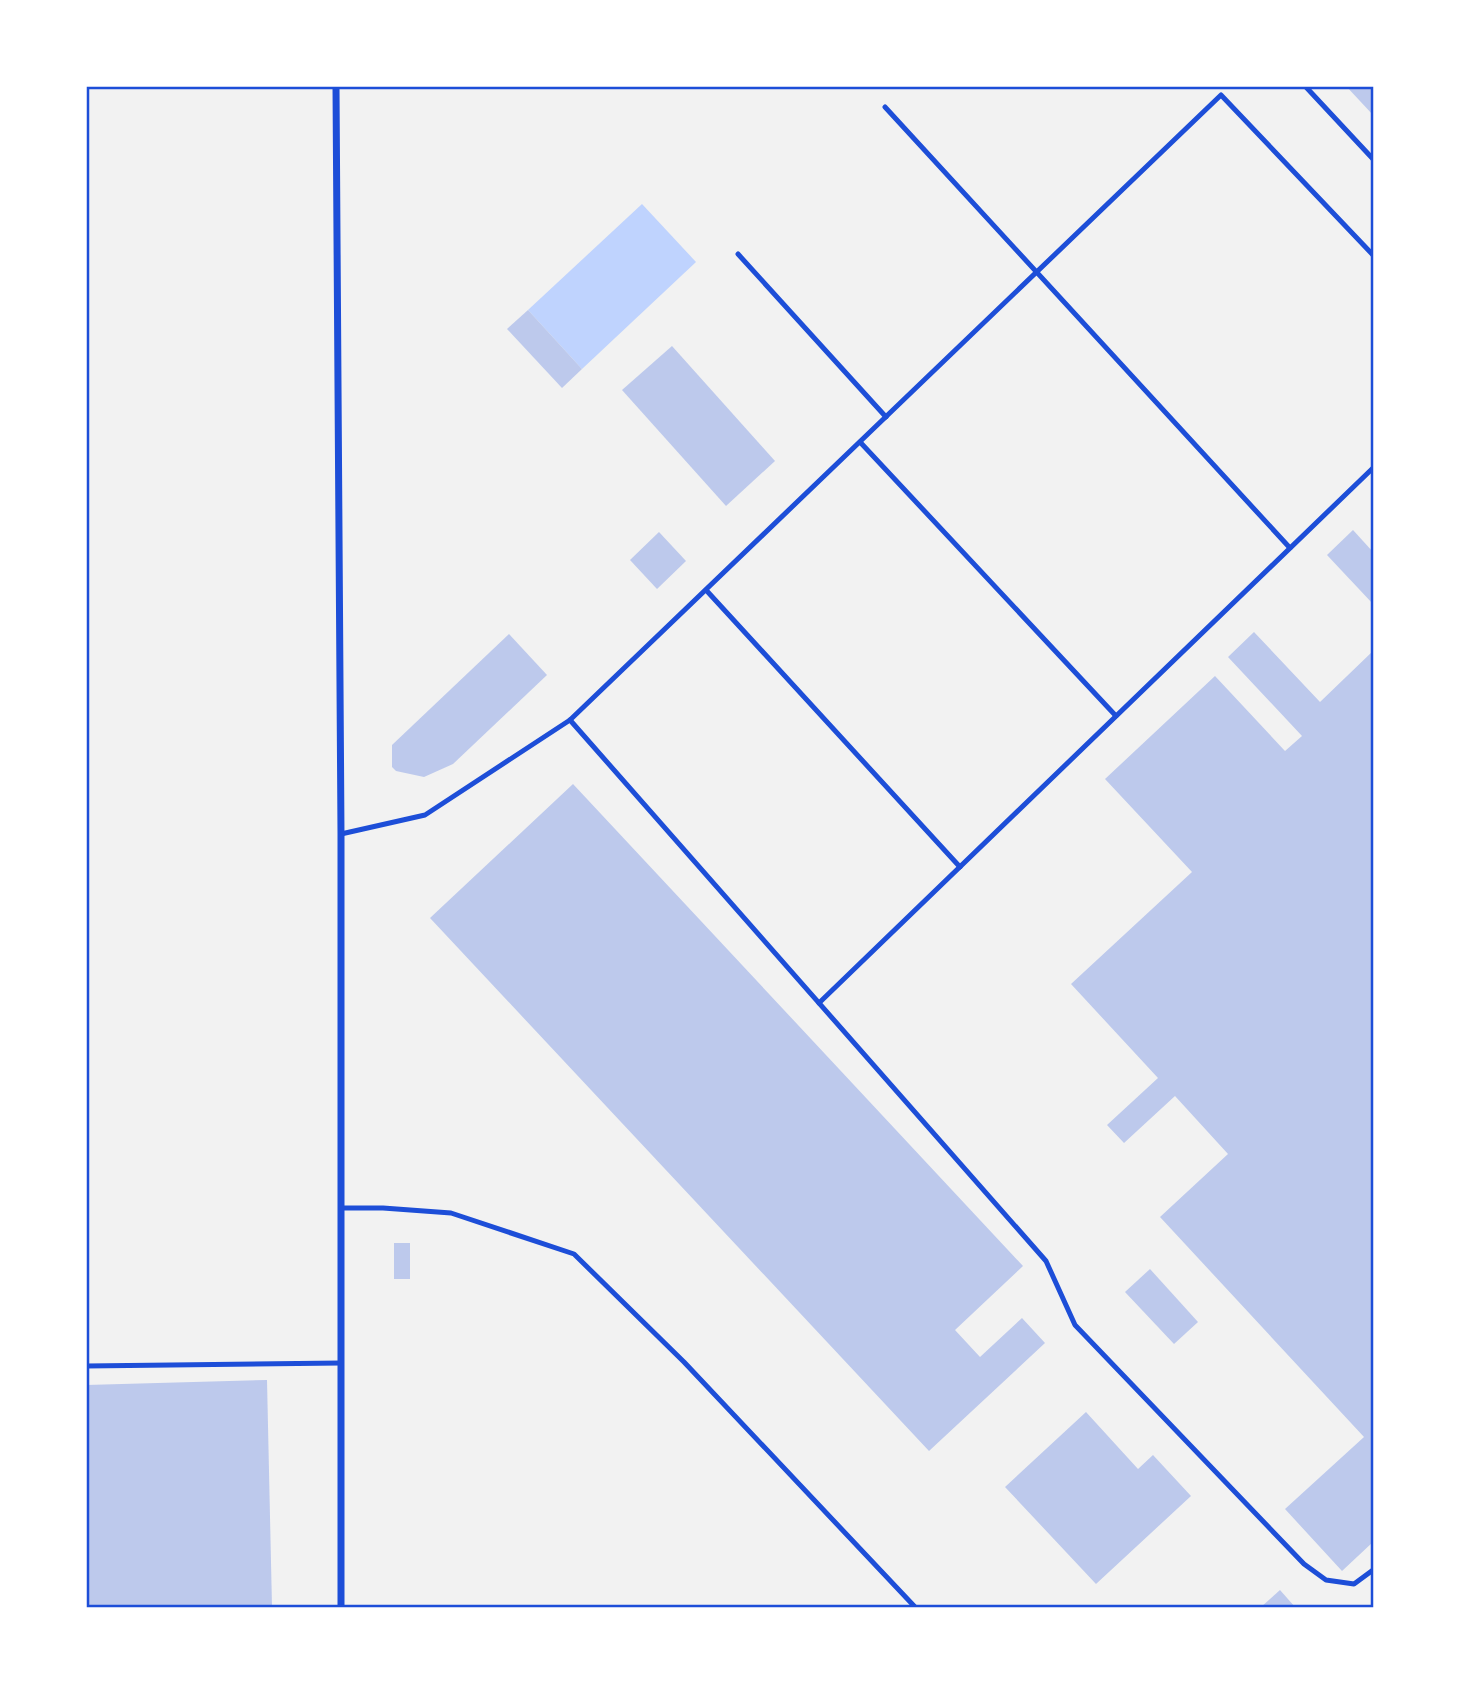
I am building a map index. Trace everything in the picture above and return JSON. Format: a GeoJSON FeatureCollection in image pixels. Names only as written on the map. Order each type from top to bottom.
{"type":"FeatureCollection","features":[{"type":"Feature","properties":{"kind":"street"},"geometry":{"type":"LineString","coordinates":[[336,86],[341,834],[341,1607]]}},
{"type":"Feature","properties":{"kind":"lane"},"geometry":{"type":"LineString","coordinates":[[1306,86],[1373,159]]}},
{"type":"Feature","properties":{"kind":"lane"},"geometry":{"type":"LineString","coordinates":[[341,834],[425,815],[570,720],[1221,95],[1373,255]]}},
{"type":"Feature","properties":{"kind":"lane"},"geometry":{"type":"LineString","coordinates":[[885,107],[1290,548]]}},
{"type":"Feature","properties":{"kind":"lane"},"geometry":{"type":"LineString","coordinates":[[738,254],[886,416]]}},
{"type":"Feature","properties":{"kind":"lane"},"geometry":{"type":"LineString","coordinates":[[860,442],[1116,716]]}},
{"type":"Feature","properties":{"kind":"lane"},"geometry":{"type":"LineString","coordinates":[[819,1003],[1373,468]]}},
{"type":"Feature","properties":{"kind":"lane"},"geometry":{"type":"LineString","coordinates":[[706,590],[960,867]]}},
{"type":"Feature","properties":{"kind":"lane"},"geometry":{"type":"LineString","coordinates":[[570,720],[1046,1261],[1076,1325],[1304,1563],[1326,1580],[1354,1584],[1373,1570]]}},
{"type":"Feature","properties":{"kind":"lane"},"geometry":{"type":"LineString","coordinates":[[341,1208],[451,1213],[574,1254],[684,1362],[915,1607]]}},
{"type":"Feature","properties":{"kind":"lane"},"geometry":{"type":"LineString","coordinates":[[86,1366],[341,1363]]}},
{"type":"Feature","properties":{"kind":"water"},"geometry":{"type":"Polygon","coordinates":[[[642,204],[696,262],[582,369],[528,310],[642,204]]]}},
{"type":"Feature","properties":{"kind":"building"},"geometry":{"type":"Polygon","coordinates":[[[1346,86],[1373,86],[1373,115],[1346,86]]]}},
{"type":"Feature","properties":{"kind":"building"},"geometry":{"type":"Polygon","coordinates":[[[528,310],[582,369],[562,388],[507,329],[528,310]]]}},
{"type":"Feature","properties":{"kind":"building"},"geometry":{"type":"Polygon","coordinates":[[[672,346],[775,461],[726,506],[622,390],[672,346]]]}},
{"type":"Feature","properties":{"kind":"building"},"geometry":{"type":"Polygon","coordinates":[[[1353,530],[1373,552],[1373,604],[1327,555],[1353,530]]]}},
{"type":"Feature","properties":{"kind":"building"},"geometry":{"type":"Polygon","coordinates":[[[659,532],[686,561],[657,589],[630,560],[659,532]]]}},
{"type":"Feature","properties":{"kind":"building"},"geometry":{"type":"Polygon","coordinates":[[[1254,632],[1320,702],[1373,651],[1373,1542],[1342,1571],[1285,1509],[1364,1437],[1160,1217],[1228,1154],[1175,1096],[1124,1143],[1107,1125],[1158,1078],[1071,984],[1192,872],[1105,779],[1215,676],[1285,751],[1302,736],[1228,657],[1254,632]]]}},
{"type":"Feature","properties":{"kind":"building"},"geometry":{"type":"Polygon","coordinates":[[[509,634],[547,675],[453,764],[424,777],[396,771],[392,767],[392,745],[509,634]]]}},
{"type":"Feature","properties":{"kind":"building"},"geometry":{"type":"Polygon","coordinates":[[[573,784],[1023,1266],[955,1330],[980,1357],[1022,1318],[1045,1343],[929,1451],[430,918],[573,784]]]}},
{"type":"Feature","properties":{"kind":"building"},"geometry":{"type":"Polygon","coordinates":[[[394,1243],[410,1243],[410,1279],[394,1279],[394,1243]]]}},
{"type":"Feature","properties":{"kind":"building"},"geometry":{"type":"Polygon","coordinates":[[[1150,1269],[1198,1322],[1174,1344],[1125,1292],[1150,1269]]]}},
{"type":"Feature","properties":{"kind":"building"},"geometry":{"type":"Polygon","coordinates":[[[267,1380],[272,1607],[86,1607],[86,1385],[267,1380]]]}},
{"type":"Feature","properties":{"kind":"building"},"geometry":{"type":"Polygon","coordinates":[[[1086,1412],[1138,1469],[1153,1455],[1191,1496],[1096,1584],[1005,1487],[1086,1412]]]}},
{"type":"Feature","properties":{"kind":"building"},"geometry":{"type":"Polygon","coordinates":[[[1280,1590],[1295,1607],[1261,1607],[1280,1590]]]}}]}
